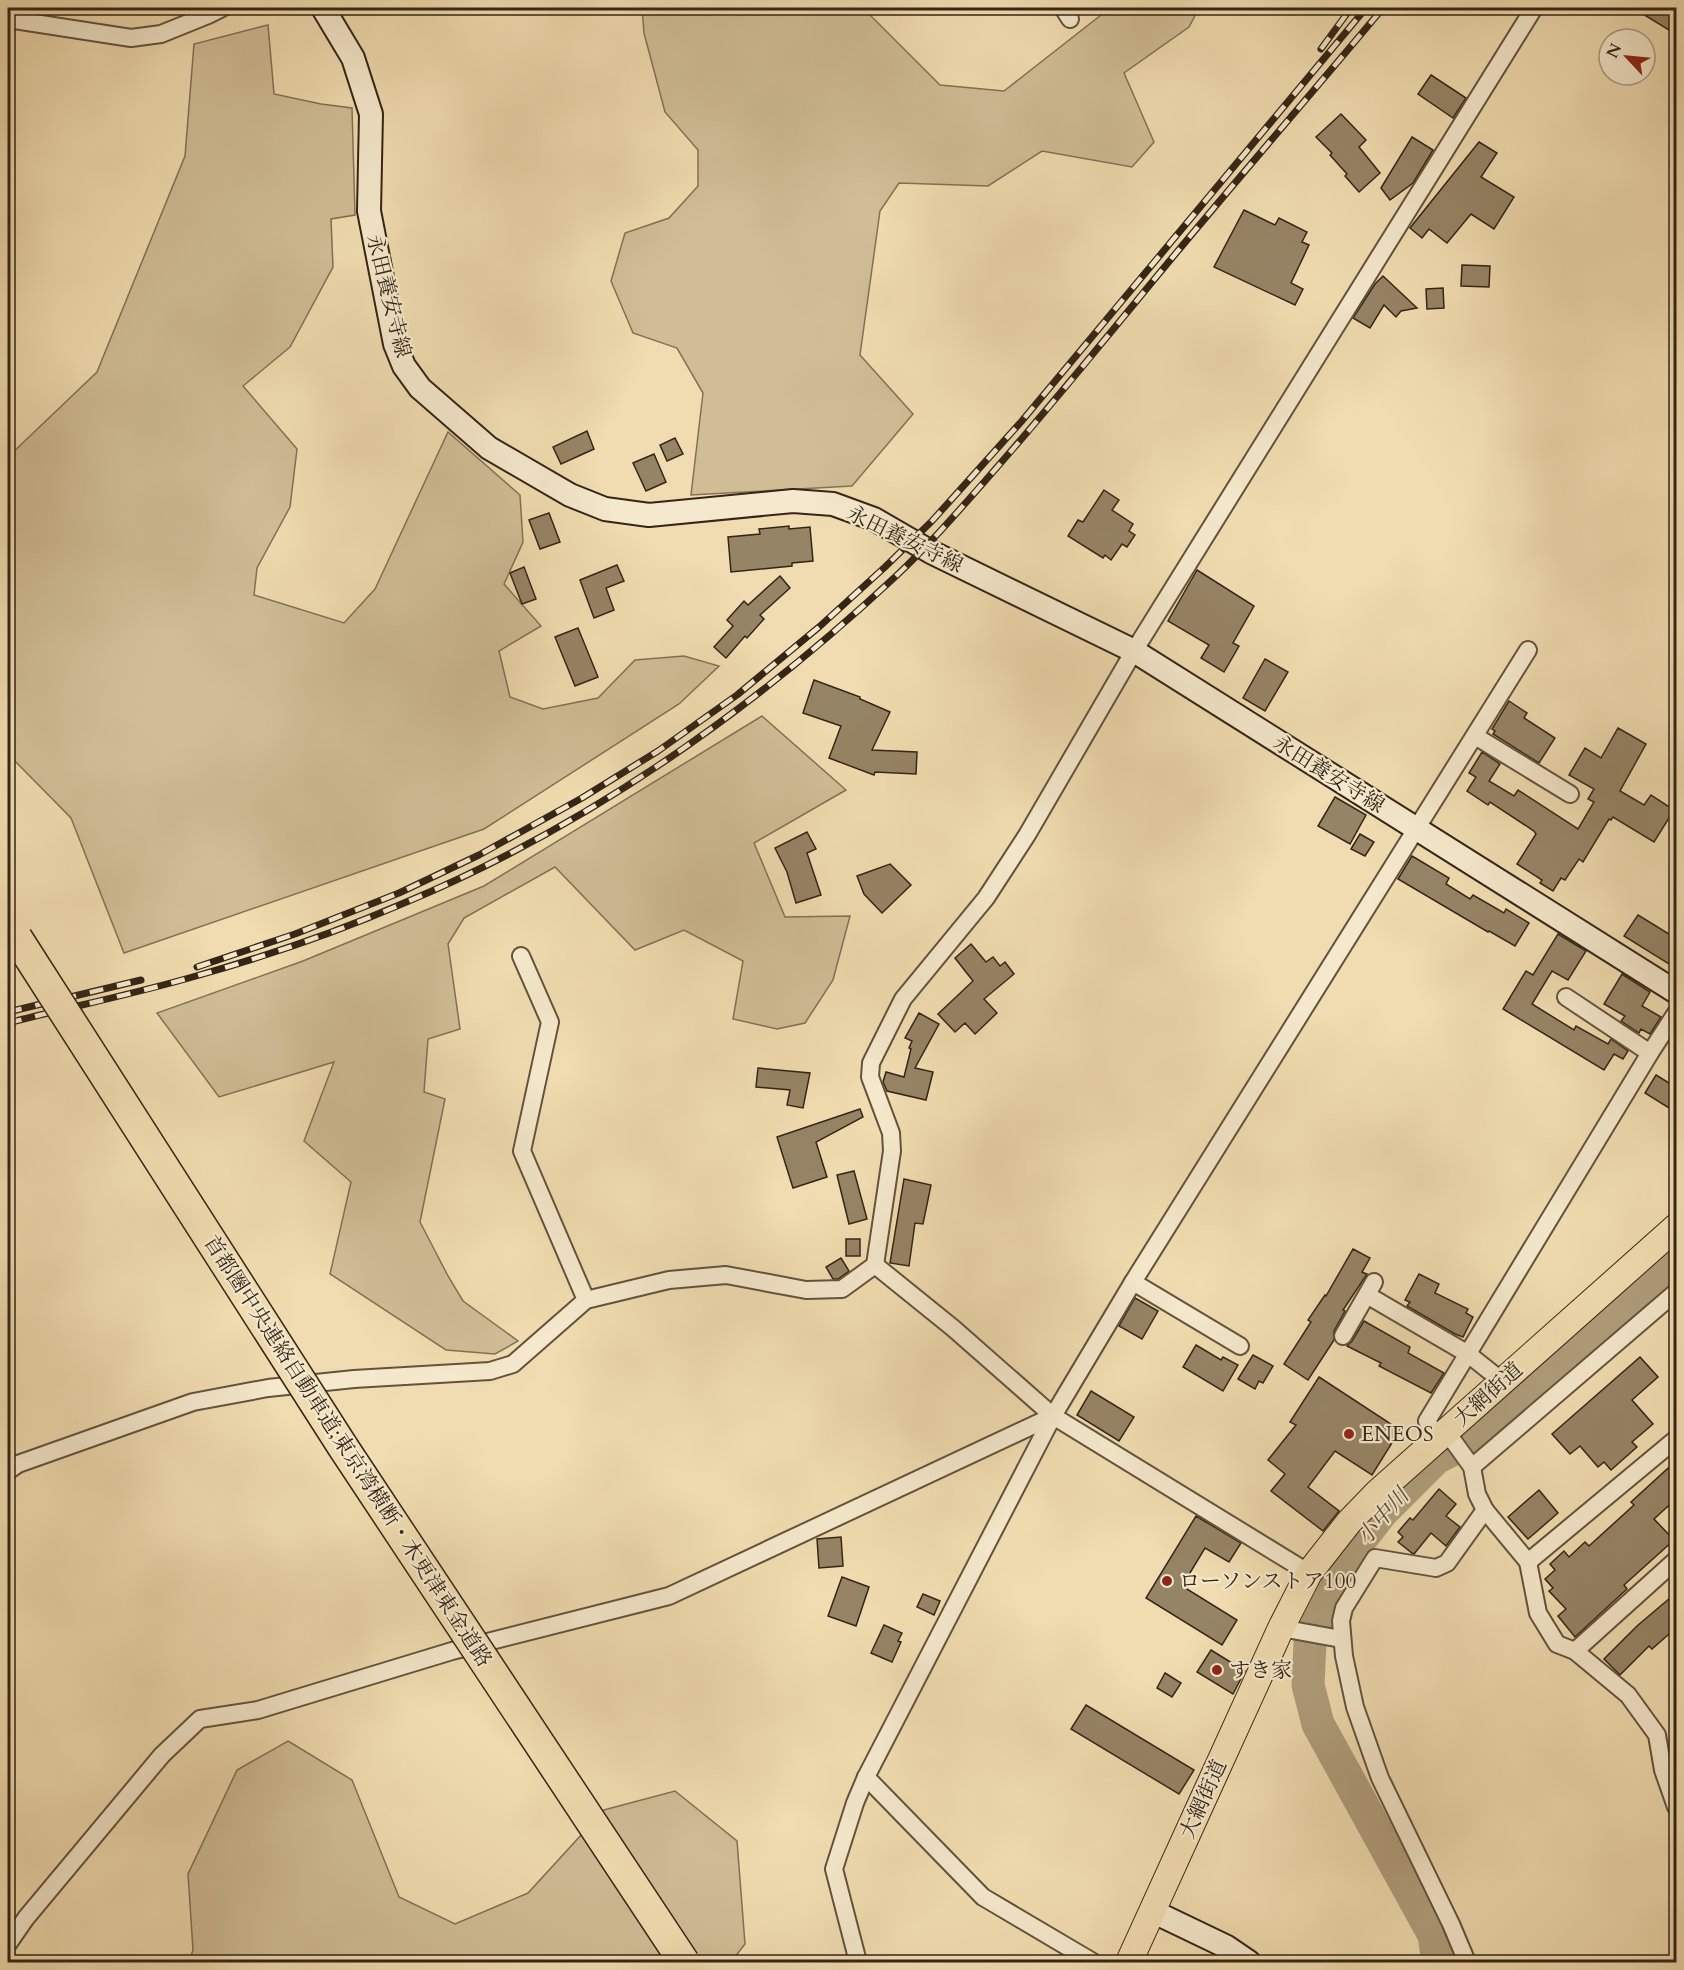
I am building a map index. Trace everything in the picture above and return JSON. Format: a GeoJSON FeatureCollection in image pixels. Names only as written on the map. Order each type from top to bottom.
{"type":"FeatureCollection","features":[{"type":"Feature","properties":{"kind":"highway","name":"首都圏中央連絡自動車道;東京湾横断・木更津東金道路"},"geometry":{"type":"LineString","coordinates":[[17,938],[337,1437],[684,1962]]}},
{"type":"Feature","properties":{"kind":"main road","name":"大網街道"},"geometry":{"type":"LineString","coordinates":[[1129,1962],[1281,1628],[1309,1573],[1324,1552],[1363,1507],[1677,1227]]}},
{"type":"Feature","properties":{"kind":"street"},"geometry":{"type":"LineString","coordinates":[[8,19],[131,38],[161,34],[222,8]]}},
{"type":"Feature","properties":{"kind":"street","name":"永田養安寺線"},"geometry":{"type":"LineString","coordinates":[[323,8],[353,58],[371,114],[369,212],[395,344],[404,366],[420,388],[489,448],[570,495],[605,509],[649,515],[793,501],[832,504],[874,519],[931,552],[1134,651],[1677,992]]}},
{"type":"Feature","properties":{"kind":"street"},"geometry":{"type":"LineString","coordinates":[[8,1471],[18,1464],[193,1402],[268,1388],[354,1379],[490,1371],[513,1365],[586,1300],[669,1280],[726,1275],[806,1290],[842,1289],[875,1264],[892,1151],[891,1132],[870,1077],[871,1063],[903,999],[986,898],[1027,835],[1134,651],[1534,8]]}},
{"type":"Feature","properties":{"kind":"street"},"geometry":{"type":"LineString","coordinates":[[854,1962],[857,1958],[834,1869],[855,1803],[866,1777],[1053,1416],[1133,1282],[1528,650]]}},
{"type":"Feature","properties":{"kind":"street"},"geometry":{"type":"LineString","coordinates":[[1475,736],[1570,794]]}},
{"type":"Feature","properties":{"kind":"street"},"geometry":{"type":"LineString","coordinates":[[521,956],[550,1022],[522,1151],[586,1300]]}},
{"type":"Feature","properties":{"kind":"street"},"geometry":{"type":"LineString","coordinates":[[1566,997],[1650,1053]]}},
{"type":"Feature","properties":{"kind":"street"},"geometry":{"type":"LineString","coordinates":[[1677,1014],[1650,1053],[1427,1421],[1472,1467],[1477,1494],[1485,1510],[1528,1562],[1538,1613],[1557,1644],[1575,1651],[1628,1695],[1657,1735],[1663,1770],[1677,1807]]}},
{"type":"Feature","properties":{"kind":"street"},"geometry":{"type":"LineString","coordinates":[[875,1264],[953,1328],[1053,1416],[1309,1573]]}},
{"type":"Feature","properties":{"kind":"street"},"geometry":{"type":"LineString","coordinates":[[1133,1282],[1240,1346]]}},
{"type":"Feature","properties":{"kind":"street"},"geometry":{"type":"LineString","coordinates":[[1342,1336],[1370,1289],[1468,1354],[1502,1381]]}},
{"type":"Feature","properties":{"kind":"street"},"geometry":{"type":"LineString","coordinates":[[1472,1467],[1677,1292]]}},
{"type":"Feature","properties":{"kind":"street"},"geometry":{"type":"LineString","coordinates":[[8,1944],[26,1918],[162,1755],[200,1719],[258,1710],[452,1651],[669,1596],[1053,1416]]}},
{"type":"Feature","properties":{"kind":"street"},"geometry":{"type":"LineString","coordinates":[[1528,1562],[1677,1439]]}},
{"type":"Feature","properties":{"kind":"street"},"geometry":{"type":"LineString","coordinates":[[1467,1962],[1466,1955],[1380,1778],[1354,1707],[1341,1639],[1341,1621],[1344,1608],[1376,1558],[1436,1568],[1442,1566],[1447,1563],[1485,1510]]}},
{"type":"Feature","properties":{"kind":"street"},"geometry":{"type":"LineString","coordinates":[[1575,1651],[1677,1560]]}},
{"type":"Feature","properties":{"kind":"street"},"geometry":{"type":"LineString","coordinates":[[1281,1628],[1341,1639]]}},
{"type":"Feature","properties":{"kind":"street"},"geometry":{"type":"LineString","coordinates":[[866,1777],[983,1898],[1093,1962]]}},
{"type":"Feature","properties":{"kind":"street"},"geometry":{"type":"LineString","coordinates":[[1152,1911],[1227,1947],[1249,1962]]}},
{"type":"Feature","properties":{"kind":"shaded area"},"geometry":{"type":"Polygon","coordinates":[[[642,8],[876,8],[868,13],[940,85],[1004,91],[1110,8],[1199,8],[1189,27],[1124,73],[1154,142],[1132,167],[1042,151],[988,186],[899,183],[880,211],[860,355],[913,414],[852,486],[691,495],[703,393],[677,348],[633,333],[611,281],[625,233],[669,218],[698,186],[698,150],[665,112],[644,33],[642,8]]]}},
{"type":"Feature","properties":{"kind":"shaded area"},"geometry":{"type":"Polygon","coordinates":[[[268,25],[274,94],[352,108],[355,215],[331,219],[333,267],[290,347],[243,386],[297,449],[290,507],[257,568],[254,595],[344,623],[375,589],[448,432],[520,495],[523,542],[504,584],[541,626],[499,651],[510,697],[543,709],[598,698],[635,660],[684,656],[719,666],[679,704],[484,829],[124,953],[71,818],[8,754],[8,457],[97,372],[185,156],[194,44],[268,25]]]}},
{"type":"Feature","properties":{"kind":"shaded area"},"geometry":{"type":"Polygon","coordinates":[[[762,716],[846,790],[754,843],[785,917],[850,916],[833,980],[805,1023],[777,1029],[733,1019],[743,961],[684,930],[635,950],[555,867],[464,918],[448,944],[460,1029],[428,1039],[424,1092],[445,1099],[420,1222],[463,1301],[518,1341],[495,1354],[446,1350],[330,1274],[351,1182],[304,1141],[334,1062],[219,1097],[157,1013],[303,961],[484,886],[762,716]]]}},
{"type":"Feature","properties":{"kind":"shaded area"},"geometry":{"type":"Polygon","coordinates":[[[288,1741],[352,1780],[399,1897],[455,1924],[528,1893],[604,1810],[675,1791],[737,1841],[745,1944],[731,1962],[189,1962],[193,1950],[188,1874],[237,1770],[288,1741]]]}},
{"type":"Feature","properties":{"kind":"building"},"geometry":{"type":"Polygon","coordinates":[[[1633,8],[1677,8],[1677,35],[1633,8]]]}},
{"type":"Feature","properties":{"kind":"building"},"geometry":{"type":"Polygon","coordinates":[[[1431,75],[1466,98],[1453,118],[1418,94],[1431,75]]]}},
{"type":"Feature","properties":{"kind":"building"},"geometry":{"type":"Polygon","coordinates":[[[1341,114],[1366,140],[1359,147],[1380,173],[1359,192],[1330,155],[1332,153],[1316,137],[1341,114]]]}},
{"type":"Feature","properties":{"kind":"building"},"geometry":{"type":"Polygon","coordinates":[[[1412,137],[1433,150],[1413,183],[1390,200],[1381,188],[1412,137]]]}},
{"type":"Feature","properties":{"kind":"building"},"geometry":{"type":"Polygon","coordinates":[[[1479,142],[1497,153],[1481,177],[1514,197],[1494,229],[1471,214],[1447,243],[1429,229],[1422,238],[1410,228],[1479,142]]]}},
{"type":"Feature","properties":{"kind":"building"},"geometry":{"type":"Polygon","coordinates":[[[1244,210],[1275,225],[1279,218],[1307,232],[1302,242],[1309,245],[1291,283],[1303,289],[1295,305],[1214,267],[1244,210]]]}},
{"type":"Feature","properties":{"kind":"building"},"geometry":{"type":"Polygon","coordinates":[[[1462,265],[1490,266],[1489,287],[1461,286],[1462,265]]]}},
{"type":"Feature","properties":{"kind":"building"},"geometry":{"type":"Polygon","coordinates":[[[1383,276],[1417,308],[1401,311],[1396,317],[1384,305],[1370,328],[1353,318],[1375,284],[1383,276]]]}},
{"type":"Feature","properties":{"kind":"building"},"geometry":{"type":"Polygon","coordinates":[[[1443,288],[1444,308],[1427,309],[1426,289],[1443,288]]]}},
{"type":"Feature","properties":{"kind":"building"},"geometry":{"type":"Polygon","coordinates":[[[587,431],[594,449],[561,464],[553,447],[587,431]]]}},
{"type":"Feature","properties":{"kind":"building"},"geometry":{"type":"Polygon","coordinates":[[[675,438],[683,454],[667,461],[660,445],[675,438]]]}},
{"type":"Feature","properties":{"kind":"building"},"geometry":{"type":"Polygon","coordinates":[[[654,454],[666,482],[646,491],[633,463],[654,454]]]}},
{"type":"Feature","properties":{"kind":"building"},"geometry":{"type":"Polygon","coordinates":[[[1104,490],[1119,500],[1112,510],[1133,524],[1129,531],[1135,535],[1127,547],[1122,544],[1111,560],[1105,555],[1103,558],[1068,536],[1078,520],[1083,522],[1104,490]]]}},
{"type":"Feature","properties":{"kind":"building"},"geometry":{"type":"Polygon","coordinates":[[[549,513],[560,542],[540,549],[529,520],[549,513]]]}},
{"type":"Feature","properties":{"kind":"building"},"geometry":{"type":"Polygon","coordinates":[[[789,526],[789,529],[810,527],[813,561],[792,563],[792,566],[731,572],[728,537],[760,534],[759,529],[789,526]]]}},
{"type":"Feature","properties":{"kind":"building"},"geometry":{"type":"Polygon","coordinates":[[[617,565],[624,581],[606,588],[614,610],[594,618],[580,580],[617,565]]]}},
{"type":"Feature","properties":{"kind":"building"},"geometry":{"type":"Polygon","coordinates":[[[524,567],[536,599],[522,604],[510,573],[524,567]]]}},
{"type":"Feature","properties":{"kind":"building"},"geometry":{"type":"Polygon","coordinates":[[[1197,570],[1254,606],[1233,643],[1239,646],[1224,672],[1201,658],[1209,645],[1168,621],[1197,570]]]}},
{"type":"Feature","properties":{"kind":"building"},"geometry":{"type":"Polygon","coordinates":[[[780,576],[790,588],[760,615],[764,619],[726,658],[714,647],[733,626],[727,620],[744,601],[748,605],[780,576]]]}},
{"type":"Feature","properties":{"kind":"building"},"geometry":{"type":"Polygon","coordinates":[[[578,628],[598,677],[575,686],[555,637],[578,628]]]}},
{"type":"Feature","properties":{"kind":"building"},"geometry":{"type":"Polygon","coordinates":[[[1265,659],[1288,672],[1265,711],[1243,698],[1265,659]]]}},
{"type":"Feature","properties":{"kind":"building"},"geometry":{"type":"Polygon","coordinates":[[[814,680],[860,697],[890,712],[872,750],[917,752],[916,774],[875,772],[874,775],[829,758],[841,726],[803,713],[814,680]]]}},
{"type":"Feature","properties":{"kind":"building"},"geometry":{"type":"Polygon","coordinates":[[[1509,701],[1527,713],[1524,718],[1555,738],[1539,763],[1493,734],[1495,731],[1492,729],[1509,701]]]}},
{"type":"Feature","properties":{"kind":"building"},"geometry":{"type":"Polygon","coordinates":[[[1618,728],[1646,744],[1620,791],[1644,805],[1651,795],[1674,810],[1654,842],[1613,817],[1609,819],[1583,862],[1579,859],[1565,880],[1561,878],[1553,891],[1540,883],[1542,880],[1517,864],[1536,834],[1534,831],[1490,802],[1488,805],[1467,791],[1476,777],[1469,773],[1482,752],[1500,764],[1489,781],[1514,796],[1518,790],[1578,829],[1594,802],[1588,799],[1594,789],[1569,775],[1585,748],[1601,758],[1618,728]]]}},
{"type":"Feature","properties":{"kind":"building"},"geometry":{"type":"Polygon","coordinates":[[[1335,797],[1366,815],[1350,844],[1318,826],[1335,797]]]}},
{"type":"Feature","properties":{"kind":"building"},"geometry":{"type":"Polygon","coordinates":[[[807,832],[816,849],[807,853],[821,895],[796,903],[787,872],[775,848],[807,832]]]}},
{"type":"Feature","properties":{"kind":"building"},"geometry":{"type":"Polygon","coordinates":[[[1360,834],[1374,842],[1365,856],[1351,849],[1360,834]]]}},
{"type":"Feature","properties":{"kind":"building"},"geometry":{"type":"Polygon","coordinates":[[[1412,856],[1449,878],[1446,884],[1470,899],[1473,895],[1504,913],[1506,909],[1529,923],[1515,946],[1398,879],[1412,856]]]}},
{"type":"Feature","properties":{"kind":"building"},"geometry":{"type":"Polygon","coordinates":[[[890,864],[911,885],[882,913],[864,894],[857,876],[890,864]]]}},
{"type":"Feature","properties":{"kind":"building"},"geometry":{"type":"Polygon","coordinates":[[[1638,915],[1677,939],[1677,969],[1624,936],[1638,915]]]}},
{"type":"Feature","properties":{"kind":"building"},"geometry":{"type":"Polygon","coordinates":[[[1558,934],[1586,951],[1568,980],[1552,971],[1532,1004],[1574,1030],[1576,1026],[1608,1044],[1611,1039],[1628,1051],[1623,1059],[1614,1054],[1604,1070],[1503,1009],[1526,971],[1533,975],[1558,934]]]}},
{"type":"Feature","properties":{"kind":"building"},"geometry":{"type":"Polygon","coordinates":[[[971,944],[986,962],[993,957],[1000,966],[1005,962],[1014,974],[984,999],[997,1013],[975,1034],[965,1023],[955,1032],[938,1014],[973,981],[955,958],[971,944]]]}},
{"type":"Feature","properties":{"kind":"building"},"geometry":{"type":"Polygon","coordinates":[[[1622,974],[1650,992],[1642,1006],[1661,1017],[1650,1034],[1641,1029],[1639,1033],[1621,1021],[1625,1016],[1604,1004],[1622,974]]]}},
{"type":"Feature","properties":{"kind":"building"},"geometry":{"type":"Polygon","coordinates":[[[919,1013],[939,1024],[915,1068],[933,1072],[926,1100],[887,1091],[883,1082],[886,1072],[904,1077],[912,1041],[905,1038],[919,1013]]]}},
{"type":"Feature","properties":{"kind":"building"},"geometry":{"type":"Polygon","coordinates":[[[758,1068],[810,1073],[803,1108],[787,1105],[790,1090],[756,1087],[758,1068]]]}},
{"type":"Feature","properties":{"kind":"building"},"geometry":{"type":"Polygon","coordinates":[[[1656,1075],[1677,1088],[1677,1097],[1669,1108],[1645,1093],[1656,1075]]]}},
{"type":"Feature","properties":{"kind":"building"},"geometry":{"type":"Polygon","coordinates":[[[860,1109],[863,1117],[816,1142],[827,1177],[793,1188],[777,1137],[860,1109]]]}},
{"type":"Feature","properties":{"kind":"building"},"geometry":{"type":"Polygon","coordinates":[[[854,1171],[867,1219],[849,1224],[837,1175],[854,1171]]]}},
{"type":"Feature","properties":{"kind":"building"},"geometry":{"type":"Polygon","coordinates":[[[904,1179],[931,1185],[923,1224],[915,1223],[909,1266],[890,1263],[904,1179]]]}},
{"type":"Feature","properties":{"kind":"building"},"geometry":{"type":"Polygon","coordinates":[[[846,1239],[860,1239],[860,1256],[846,1256],[846,1239]]]}},
{"type":"Feature","properties":{"kind":"building"},"geometry":{"type":"Polygon","coordinates":[[[1353,1249],[1370,1258],[1362,1272],[1367,1274],[1343,1310],[1345,1311],[1334,1331],[1334,1340],[1308,1380],[1284,1364],[1311,1322],[1308,1320],[1326,1296],[1353,1249]]]}},
{"type":"Feature","properties":{"kind":"building"},"geometry":{"type":"Polygon","coordinates":[[[841,1258],[849,1271],[838,1279],[833,1279],[826,1267],[841,1258]]]}},
{"type":"Feature","properties":{"kind":"building"},"geometry":{"type":"Polygon","coordinates":[[[1419,1274],[1439,1284],[1435,1293],[1468,1309],[1466,1313],[1473,1317],[1463,1337],[1407,1306],[1410,1302],[1405,1300],[1419,1274]]]}},
{"type":"Feature","properties":{"kind":"building"},"geometry":{"type":"Polygon","coordinates":[[[1135,1298],[1158,1311],[1142,1339],[1119,1326],[1135,1298]]]}},
{"type":"Feature","properties":{"kind":"building"},"geometry":{"type":"Polygon","coordinates":[[[1364,1321],[1410,1347],[1408,1353],[1444,1373],[1431,1393],[1379,1366],[1381,1363],[1347,1346],[1364,1321]]]}},
{"type":"Feature","properties":{"kind":"building"},"geometry":{"type":"Polygon","coordinates":[[[1196,1345],[1221,1360],[1223,1357],[1238,1365],[1223,1391],[1183,1367],[1196,1345]]]}},
{"type":"Feature","properties":{"kind":"building"},"geometry":{"type":"Polygon","coordinates":[[[1253,1355],[1273,1366],[1263,1383],[1259,1381],[1255,1389],[1238,1379],[1253,1355]]]}},
{"type":"Feature","properties":{"kind":"building"},"geometry":{"type":"Polygon","coordinates":[[[1640,1357],[1658,1377],[1632,1400],[1653,1424],[1632,1442],[1637,1447],[1611,1470],[1604,1462],[1598,1467],[1580,1446],[1570,1454],[1552,1434],[1640,1357]]]}},
{"type":"Feature","properties":{"kind":"building"},"geometry":{"type":"Polygon","coordinates":[[[1319,1377],[1400,1430],[1372,1475],[1335,1451],[1308,1487],[1339,1511],[1323,1531],[1271,1491],[1285,1474],[1268,1460],[1296,1425],[1290,1422],[1319,1377]]]}},
{"type":"Feature","properties":{"kind":"building"},"geometry":{"type":"Polygon","coordinates":[[[1091,1391],[1134,1417],[1119,1441],[1077,1415],[1091,1391]]]}},
{"type":"Feature","properties":{"kind":"building"},"geometry":{"type":"Polygon","coordinates":[[[1677,1460],[1677,1498],[1654,1519],[1674,1540],[1624,1585],[1627,1589],[1575,1637],[1558,1616],[1566,1609],[1549,1591],[1553,1588],[1545,1579],[1555,1570],[1550,1564],[1564,1551],[1569,1557],[1585,1542],[1589,1546],[1634,1505],[1631,1502],[1677,1460]]]}},
{"type":"Feature","properties":{"kind":"building"},"geometry":{"type":"Polygon","coordinates":[[[1439,1489],[1456,1504],[1446,1516],[1460,1527],[1446,1546],[1431,1533],[1414,1554],[1398,1542],[1403,1537],[1398,1532],[1410,1518],[1413,1520],[1439,1489]]]}},
{"type":"Feature","properties":{"kind":"building"},"geometry":{"type":"Polygon","coordinates":[[[1539,1490],[1558,1513],[1528,1539],[1508,1517],[1539,1490]]]}},
{"type":"Feature","properties":{"kind":"building"},"geometry":{"type":"Polygon","coordinates":[[[1196,1516],[1241,1543],[1229,1562],[1205,1548],[1182,1586],[1237,1620],[1222,1645],[1146,1598],[1196,1516]]]}},
{"type":"Feature","properties":{"kind":"building"},"geometry":{"type":"Polygon","coordinates":[[[841,1537],[843,1566],[819,1568],[817,1539],[841,1537]]]}},
{"type":"Feature","properties":{"kind":"building"},"geometry":{"type":"Polygon","coordinates":[[[842,1577],[869,1587],[856,1626],[828,1616],[842,1577]]]}},
{"type":"Feature","properties":{"kind":"building"},"geometry":{"type":"Polygon","coordinates":[[[1677,1592],[1677,1627],[1652,1649],[1649,1646],[1620,1675],[1604,1659],[1637,1626],[1677,1592]]]}},
{"type":"Feature","properties":{"kind":"building"},"geometry":{"type":"Polygon","coordinates":[[[923,1594],[940,1601],[934,1615],[917,1607],[923,1594]]]}},
{"type":"Feature","properties":{"kind":"building"},"geometry":{"type":"Polygon","coordinates":[[[884,1625],[902,1633],[898,1641],[901,1642],[892,1662],[871,1653],[884,1625]]]}},
{"type":"Feature","properties":{"kind":"building"},"geometry":{"type":"Polygon","coordinates":[[[1211,1650],[1245,1671],[1233,1694],[1197,1672],[1211,1650]]]}},
{"type":"Feature","properties":{"kind":"building"},"geometry":{"type":"Polygon","coordinates":[[[1165,1673],[1181,1683],[1172,1697],[1157,1688],[1165,1673]]]}},
{"type":"Feature","properties":{"kind":"building"},"geometry":{"type":"Polygon","coordinates":[[[1086,1705],[1194,1770],[1179,1794],[1071,1729],[1086,1705]]]}},
{"type":"Feature","properties":{"kind":"waterway","name":"小中川"},"geometry":{"type":"LineString","coordinates":[[1438,1962],[1434,1935],[1318,1724],[1308,1685],[1310,1643],[1330,1579],[1382,1512],[1436,1458],[1473,1439],[1676,1259]]}},
{"type":"Feature","properties":{"kind":"railway"},"geometry":{"type":"LineString","coordinates":[[1321,49],[1351,8]]}},
{"type":"Feature","properties":{"kind":"railway"},"geometry":{"type":"LineString","coordinates":[[197,967],[295,934],[399,893],[479,855],[582,798],[658,751],[737,695],[819,627],[932,521],[1021,422],[1366,8]]}},
{"type":"Feature","properties":{"kind":"railway"},"geometry":{"type":"LineString","coordinates":[[8,1023],[149,989],[223,968],[275,952],[379,914],[471,873],[537,839],[664,762],[724,719],[840,626],[895,577],[941,530],[1044,413],[1199,225],[1383,8]]}},
{"type":"Feature","properties":{"kind":"railway"},"geometry":{"type":"LineString","coordinates":[[8,1012],[141,980]]}},
{"type":"Feature","properties":{"kind":"place","name":"ENEOS"},"geometry":{"type":"Point","coordinates":[1349,1434]}},
{"type":"Feature","properties":{"kind":"place","name":"ローソンストア100"},"geometry":{"type":"Point","coordinates":[1167,1581]}},
{"type":"Feature","properties":{"kind":"place","name":"すき家"},"geometry":{"type":"Point","coordinates":[1217,1670]}}]}
